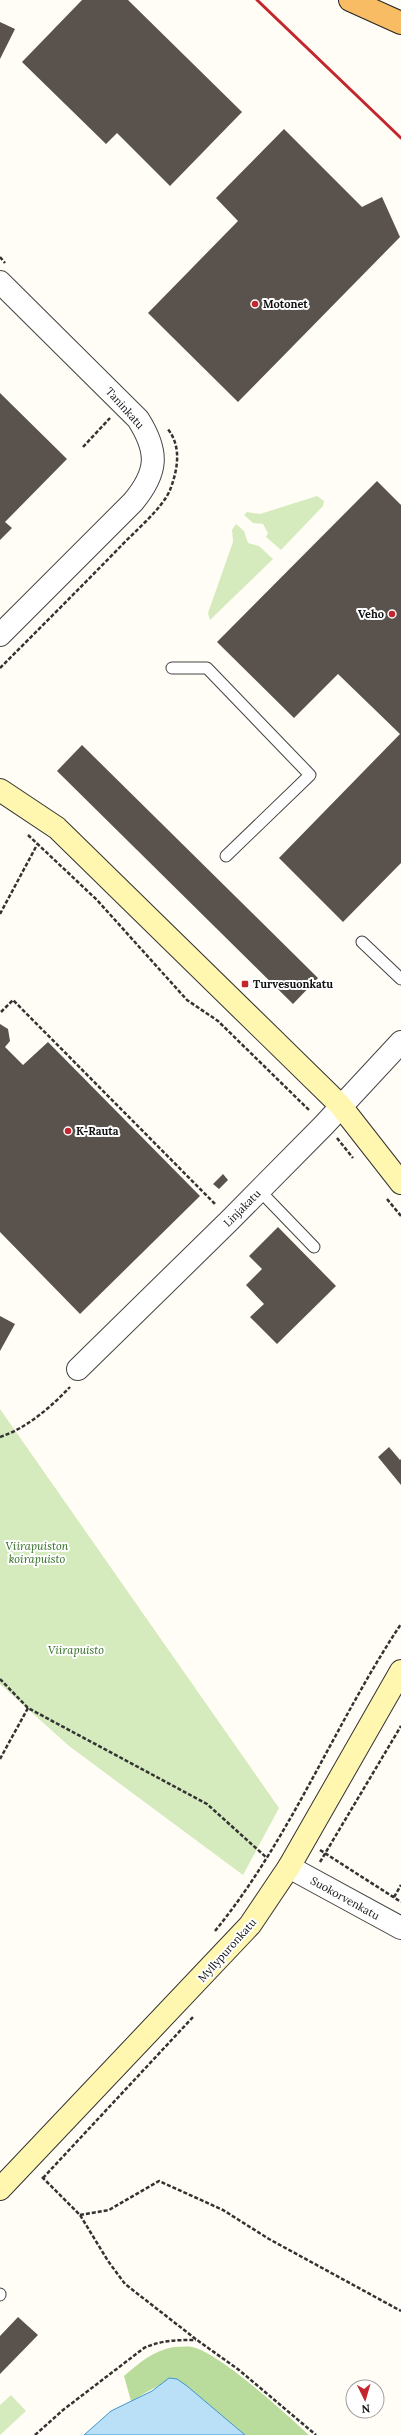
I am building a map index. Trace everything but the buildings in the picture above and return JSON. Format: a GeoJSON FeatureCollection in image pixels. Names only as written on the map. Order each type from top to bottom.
{"type":"FeatureCollection","features":[{"type":"Feature","properties":{"kind":"highway"},"geometry":{"type":"LineString","coordinates":[[350,0],[401,23]]}},
{"type":"Feature","properties":{"kind":"main road"},"geometry":{"type":"LineString","coordinates":[[0,790],[57,828],[340,1105],[401,1182]]}},
{"type":"Feature","properties":{"kind":"main road","name":"Myllypuronkatu"},"geometry":{"type":"LineString","coordinates":[[0,2189],[227,1951],[268,1901],[290,1867],[401,1672]]}},
{"type":"Feature","properties":{"kind":"street","name":"Taninkatu"},"geometry":{"type":"LineString","coordinates":[[0,635],[133,502],[144,488],[152,473],[153,458],[147,434],[138,419],[6,275]]}},
{"type":"Feature","properties":{"kind":"street","name":"Linjakatu"},"geometry":{"type":"LineString","coordinates":[[78,1368],[230,1220],[324,1125],[340,1105],[401,1042]]}},
{"type":"Feature","properties":{"kind":"street","name":"Suokorvenkatu"},"geometry":{"type":"LineString","coordinates":[[290,1867],[401,1928]]}},
{"type":"Feature","properties":{"kind":"lane"},"geometry":{"type":"LineString","coordinates":[[172,668],[207,668],[310,775],[226,856]]}},
{"type":"Feature","properties":{"kind":"lane"},"geometry":{"type":"LineString","coordinates":[[362,942],[401,979]]}},
{"type":"Feature","properties":{"kind":"lane"},"geometry":{"type":"LineString","coordinates":[[259,1190],[314,1247]]}},
{"type":"Feature","properties":{"kind":"path"},"geometry":{"type":"LineString","coordinates":[[0,258],[6,275]]}},
{"type":"Feature","properties":{"kind":"path"},"geometry":{"type":"LineString","coordinates":[[0,668],[140,527],[170,492],[176,468],[178,447],[173,435],[163,424]]}},
{"type":"Feature","properties":{"kind":"path"},"geometry":{"type":"LineString","coordinates":[[22,830],[97,900],[187,1000],[218,1021],[324,1125],[358,1164]]}},
{"type":"Feature","properties":{"kind":"path"},"geometry":{"type":"LineString","coordinates":[[0,914],[38,844]]}},
{"type":"Feature","properties":{"kind":"path"},"geometry":{"type":"LineString","coordinates":[[0,1013],[13,1000],[230,1220]]}},
{"type":"Feature","properties":{"kind":"path"},"geometry":{"type":"LineString","coordinates":[[382,1193],[401,1216]]}},
{"type":"Feature","properties":{"kind":"path"},"geometry":{"type":"LineString","coordinates":[[0,1437],[19,1428],[55,1402],[70,1387],[78,1368]]}},
{"type":"Feature","properties":{"kind":"path"},"geometry":{"type":"LineString","coordinates":[[213,1932],[237,1904],[267,1858],[401,1624]]}},
{"type":"Feature","properties":{"kind":"path"},"geometry":{"type":"LineString","coordinates":[[0,1679],[28,1708],[207,1804],[267,1858]]}},
{"type":"Feature","properties":{"kind":"path"},"geometry":{"type":"LineString","coordinates":[[0,1759],[28,1708]]}},
{"type":"Feature","properties":{"kind":"path"},"geometry":{"type":"LineString","coordinates":[[284,1828],[401,1902]]}},
{"type":"Feature","properties":{"kind":"path"},"geometry":{"type":"LineString","coordinates":[[394,1897],[401,1884]]}},
{"type":"Feature","properties":{"kind":"path"},"geometry":{"type":"LineString","coordinates":[[26,2161],[80,2215],[108,2261],[125,2284],[197,2340],[239,2370],[316,2435]]}},
{"type":"Feature","properties":{"kind":"path"},"geometry":{"type":"LineString","coordinates":[[80,2215],[109,2210],[159,2181],[223,2210],[268,2239],[401,2311]]}},
{"type":"Feature","properties":{"kind":"path"},"geometry":{"type":"LineString","coordinates":[[35,2435],[63,2410],[144,2348],[169,2341],[197,2340]]}},
{"type":"Feature","properties":{"kind":"green space"},"geometry":{"type":"Polygon","coordinates":[[[317,496],[324,501],[323,506],[281,550],[266,537],[268,533],[263,524],[253,523],[244,515],[247,512],[260,514],[317,496]]]}},
{"type":"Feature","properties":{"kind":"green space"},"geometry":{"type":"Polygon","coordinates":[[[236,524],[244,531],[248,543],[259,546],[273,559],[210,620],[208,613],[233,542],[232,530],[236,524]]]}},
{"type":"Feature","properties":{"kind":"green space","name":"Viirapuisto"},"geometry":{"type":"Polygon","coordinates":[[[0,1409],[279,1808],[243,1875],[69,1746],[0,1684],[0,1409]]]}},
{"type":"Feature","properties":{"kind":"green space"},"geometry":{"type":"Polygon","coordinates":[[[174,2347],[192,2347],[219,2360],[252,2385],[309,2435],[245,2435],[177,2379],[159,2385],[131,2401],[124,2376],[153,2354],[174,2347]]]}},
{"type":"Feature","properties":{"kind":"green space"},"geometry":{"type":"Polygon","coordinates":[[[11,2395],[26,2411],[0,2435],[0,2405],[11,2395]]]}},
{"type":"Feature","properties":{"kind":"water"},"geometry":{"type":"Polygon","coordinates":[[[169,2378],[177,2379],[187,2386],[245,2435],[84,2435],[111,2411],[152,2391],[169,2378]]]}},
{"type":"Feature","properties":{"kind":"railway"},"geometry":{"type":"LineString","coordinates":[[257,0],[401,138]]}},
{"type":"Feature","properties":{"kind":"place","name":"Motonet"},"geometry":{"type":"Point","coordinates":[255,304]}},
{"type":"Feature","properties":{"kind":"place","name":"Veho"},"geometry":{"type":"Point","coordinates":[392,614]}},
{"type":"Feature","properties":{"kind":"place","name":"Turvesuonkatu"},"geometry":{"type":"Point","coordinates":[245,984]}},
{"type":"Feature","properties":{"kind":"place","name":"K-Rauta"},"geometry":{"type":"Point","coordinates":[68,1131]}},
{"type":"Feature","properties":{"kind":"park label","name":"Viirapuiston koirapuisto"},"geometry":{"type":"Point","coordinates":[37,1552]}}]}
